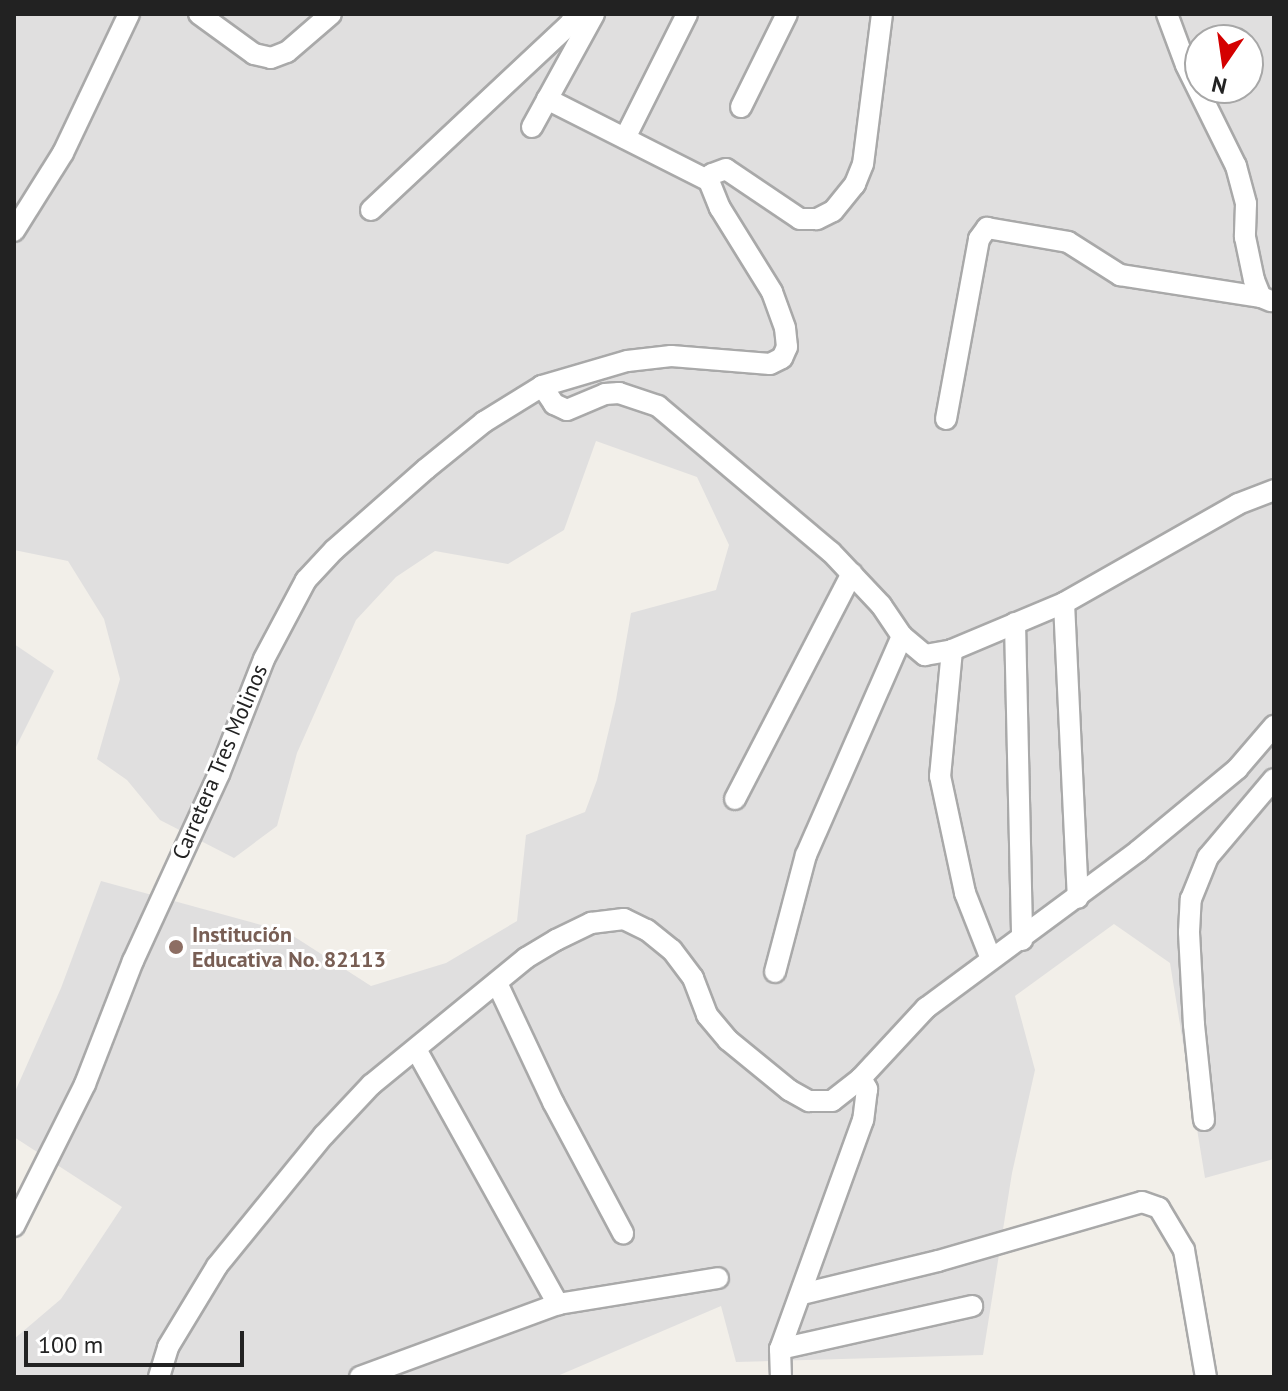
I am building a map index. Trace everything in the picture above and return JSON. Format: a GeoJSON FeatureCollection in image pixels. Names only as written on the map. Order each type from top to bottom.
{"type":"FeatureCollection","features":[{"type":"Feature","properties":{"kind":"street"},"geometry":{"type":"LineString","coordinates":[[14,231],[63,153],[129,14]]}},
{"type":"Feature","properties":{"kind":"street"},"geometry":{"type":"LineString","coordinates":[[199,14],[254,54],[271,58],[287,52],[331,14]]}},
{"type":"Feature","properties":{"kind":"street"},"geometry":{"type":"LineString","coordinates":[[371,210],[570,24],[575,14]]}},
{"type":"Feature","properties":{"kind":"street"},"geometry":{"type":"LineString","coordinates":[[532,127],[594,14]]}},
{"type":"Feature","properties":{"kind":"street"},"geometry":{"type":"LineString","coordinates":[[625,138],[687,14]]}},
{"type":"Feature","properties":{"kind":"street"},"geometry":{"type":"LineString","coordinates":[[741,107],[787,14]]}},
{"type":"Feature","properties":{"kind":"street"},"geometry":{"type":"LineString","coordinates":[[547,99],[709,181],[712,174],[726,169],[800,219],[817,219],[833,211],[855,184],[863,164],[882,14]]}},
{"type":"Feature","properties":{"kind":"street"},"geometry":{"type":"LineString","coordinates":[[1167,14],[1186,65],[1236,166],[1246,204],[1245,237],[1251,266],[1268,299]]}},
{"type":"Feature","properties":{"kind":"street","name":"Carretera Tres Molinos"},"geometry":{"type":"LineString","coordinates":[[14,1226],[85,1084],[133,961],[219,774],[264,659],[306,580],[334,550],[426,469],[484,422],[542,386],[627,361],[671,356],[770,364],[782,358],[787,347],[785,328],[772,292],[720,208],[709,181]]}},
{"type":"Feature","properties":{"kind":"street"},"geometry":{"type":"LineString","coordinates":[[946,419],[979,239],[987,228],[1068,242],[1120,275],[1268,299]]}},
{"type":"Feature","properties":{"kind":"street"},"geometry":{"type":"LineString","coordinates":[[542,386],[559,408],[567,410],[605,394],[619,393],[658,406],[852,573],[902,636],[925,655],[952,650],[1064,603],[1238,504],[1274,490]]}},
{"type":"Feature","properties":{"kind":"street"},"geometry":{"type":"LineString","coordinates":[[735,799],[852,573]]}},
{"type":"Feature","properties":{"kind":"street"},"geometry":{"type":"LineString","coordinates":[[1064,603],[1078,898]]}},
{"type":"Feature","properties":{"kind":"street"},"geometry":{"type":"LineString","coordinates":[[1015,623],[1022,940]]}},
{"type":"Feature","properties":{"kind":"street"},"geometry":{"type":"LineString","coordinates":[[775,972],[806,855],[902,636]]}},
{"type":"Feature","properties":{"kind":"street"},"geometry":{"type":"LineString","coordinates":[[952,650],[940,776],[965,893],[991,959]]}},
{"type":"Feature","properties":{"kind":"street"},"geometry":{"type":"LineString","coordinates":[[159,1377],[168,1347],[188,1310],[238,1239],[343,1115],[371,1085],[417,1051],[497,983],[556,940],[591,923],[624,919],[647,930],[672,950],[693,978],[707,1015],[728,1040],[789,1090],[809,1101],[832,1101],[861,1078],[926,1008],[1078,898],[1237,769],[1274,726]]}},
{"type":"Feature","properties":{"kind":"street"},"geometry":{"type":"LineString","coordinates":[[1204,1120],[1194,1025],[1189,932],[1191,899],[1208,857],[1274,779]]}},
{"type":"Feature","properties":{"kind":"street"},"geometry":{"type":"LineString","coordinates":[[497,983],[553,1102],[623,1233]]}},
{"type":"Feature","properties":{"kind":"street"},"geometry":{"type":"LineString","coordinates":[[417,1051],[558,1304]]}},
{"type":"Feature","properties":{"kind":"street"},"geometry":{"type":"LineString","coordinates":[[781,1377],[780,1349],[868,1104],[867,1089],[861,1078]]}},
{"type":"Feature","properties":{"kind":"street"},"geometry":{"type":"LineString","coordinates":[[802,1294],[938,1261],[1142,1202],[1159,1208],[1184,1250],[1206,1377]]}},
{"type":"Feature","properties":{"kind":"street"},"geometry":{"type":"LineString","coordinates":[[360,1377],[558,1304],[718,1278]]}},
{"type":"Feature","properties":{"kind":"street"},"geometry":{"type":"LineString","coordinates":[[780,1349],[972,1306]]}},
{"type":"Feature","properties":{"kind":"shaded area"},"geometry":{"type":"Polygon","coordinates":[[[14,14],[1274,14],[1274,1159],[1205,1178],[1170,963],[1114,924],[1015,996],[1035,1070],[1012,1173],[983,1355],[736,1362],[721,1306],[555,1377],[14,1377],[14,1339],[61,1299],[122,1207],[14,1137],[14,1094],[61,988],[101,881],[287,932],[371,986],[446,963],[517,921],[526,835],[585,812],[597,780],[616,700],[631,613],[716,590],[729,545],[697,477],[596,441],[564,530],[508,564],[435,551],[396,577],[356,620],[297,753],[277,826],[234,858],[160,820],[127,780],[97,759],[120,679],[104,619],[68,561],[14,550],[14,14]]]}},
{"type":"Feature","properties":{"kind":"shaded area"},"geometry":{"type":"Polygon","coordinates":[[[14,644],[54,671],[14,751],[14,644]]]}},
{"type":"Feature","properties":{"kind":"place","name":"Institución Educativa No. 82113"},"geometry":{"type":"Point","coordinates":[176,947]}}]}
